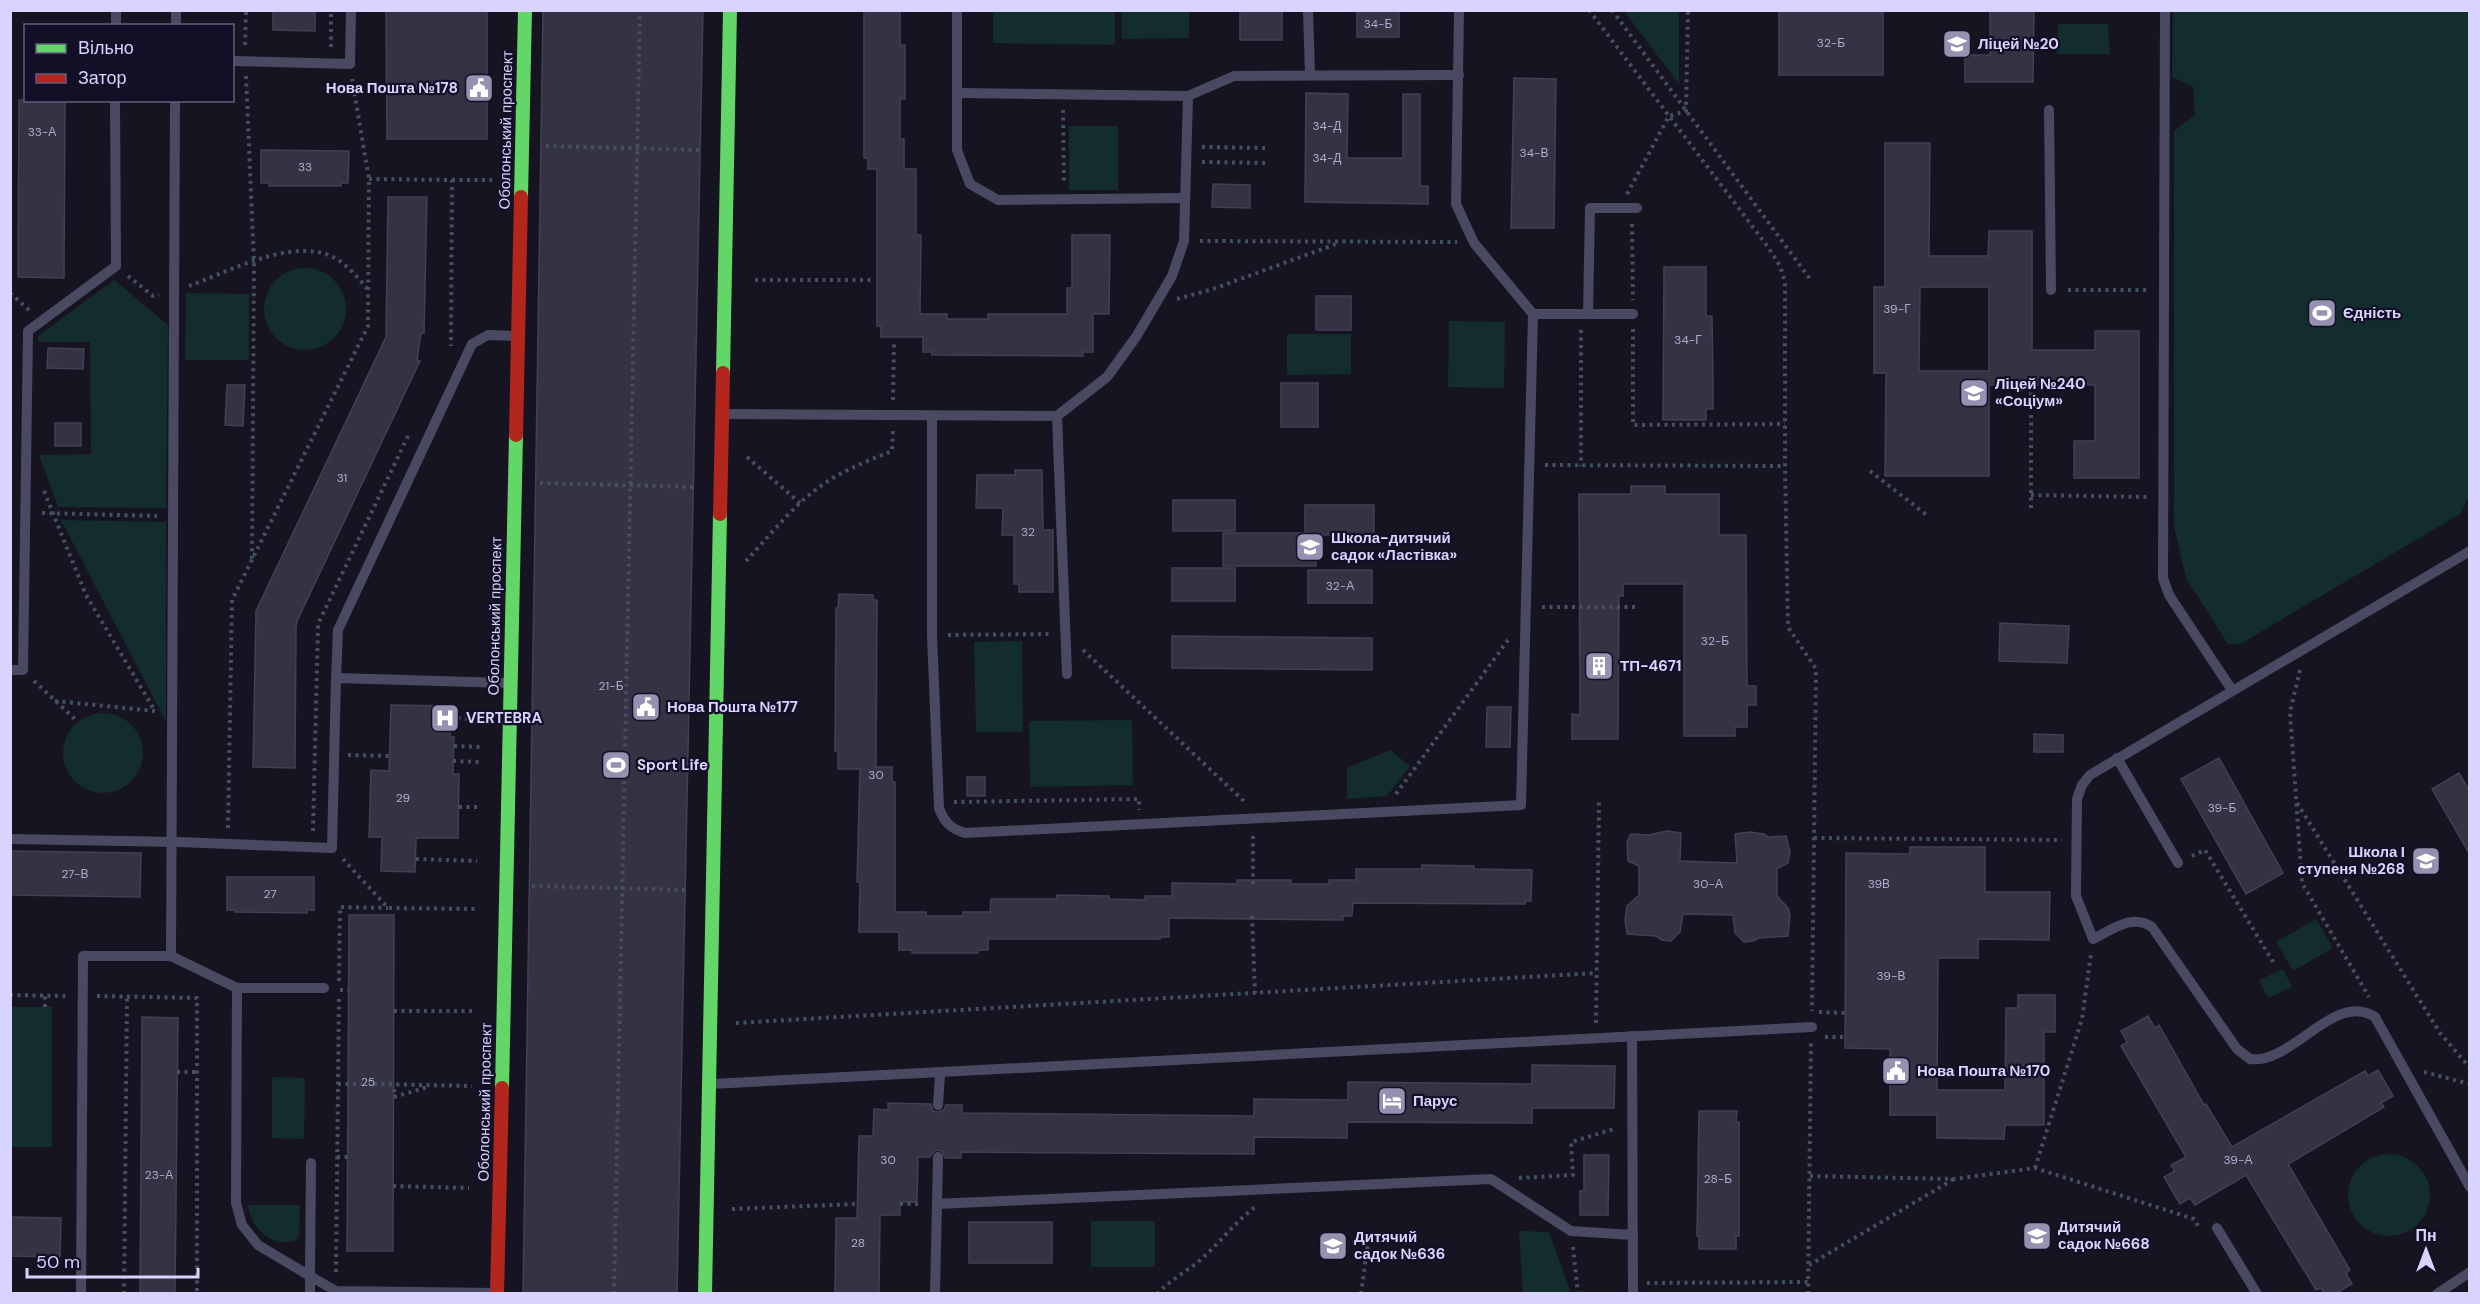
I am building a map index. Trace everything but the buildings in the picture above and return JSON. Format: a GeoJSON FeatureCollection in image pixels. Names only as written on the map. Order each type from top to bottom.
{"type":"FeatureCollection","features":[{"type":"Feature","properties":{"kind":"main road","name":"Оболонський проспект"},"geometry":{"type":"LineString","coordinates":[[497,1293],[525,10]]}},
{"type":"Feature","properties":{"kind":"main road"},"geometry":{"type":"LineString","coordinates":[[705,1293],[730,10]]}},
{"type":"Feature","properties":{"kind":"lane"},"geometry":{"type":"LineString","coordinates":[[234,61],[350,64],[351,10]]}},
{"type":"Feature","properties":{"kind":"lane"},"geometry":{"type":"LineString","coordinates":[[957,10],[957,150],[970,184],[998,200],[1185,198]]}},
{"type":"Feature","properties":{"kind":"lane"},"geometry":{"type":"LineString","coordinates":[[1308,10],[1310,75]]}},
{"type":"Feature","properties":{"kind":"lane"},"geometry":{"type":"LineString","coordinates":[[932,416],[932,635],[939,808],[943,819],[954,830],[965,833],[1521,805],[1533,314],[1474,243],[1456,204],[1459,10]]}},
{"type":"Feature","properties":{"kind":"lane"},"geometry":{"type":"LineString","coordinates":[[2165,10],[2163,578],[2169,596],[2232,690]]}},
{"type":"Feature","properties":{"kind":"lane"},"geometry":{"type":"LineString","coordinates":[[957,93],[1188,96],[1234,76],[1459,75]]}},
{"type":"Feature","properties":{"kind":"lane"},"geometry":{"type":"LineString","coordinates":[[722,414],[1057,416],[1107,377],[1136,337],[1172,276],[1184,241],[1188,96]]}},
{"type":"Feature","properties":{"kind":"lane"},"geometry":{"type":"LineString","coordinates":[[10,670],[23,670],[28,331],[116,266],[115,102]]}},
{"type":"Feature","properties":{"kind":"lane"},"geometry":{"type":"LineString","coordinates":[[171,956],[175,102]]}},
{"type":"Feature","properties":{"kind":"lane"},"geometry":{"type":"LineString","coordinates":[[2049,110],[2051,290]]}},
{"type":"Feature","properties":{"kind":"lane"},"geometry":{"type":"LineString","coordinates":[[1585,314],[1590,208],[1634,208]]}},
{"type":"Feature","properties":{"kind":"lane"},"geometry":{"type":"LineString","coordinates":[[1533,314],[1633,314]]}},
{"type":"Feature","properties":{"kind":"lane"},"geometry":{"type":"LineString","coordinates":[[10,839],[332,848],[338,630],[472,344],[488,335],[517,336]]}},
{"type":"Feature","properties":{"kind":"lane"},"geometry":{"type":"LineString","coordinates":[[1057,416],[1067,674]]}},
{"type":"Feature","properties":{"kind":"lane"},"geometry":{"type":"LineString","coordinates":[[2469,551],[2090,775],[2082,785],[2077,799],[2076,896],[2093,939],[2128,921],[2137,920],[2152,927],[2238,1049],[2250,1059],[2267,1059],[2345,1012],[2361,1010],[2375,1017],[2469,1187]]}},
{"type":"Feature","properties":{"kind":"lane"},"geometry":{"type":"LineString","coordinates":[[336,678],[510,683]]}},
{"type":"Feature","properties":{"kind":"lane"},"geometry":{"type":"LineString","coordinates":[[2117,758],[2178,863]]}},
{"type":"Feature","properties":{"kind":"lane"},"geometry":{"type":"LineString","coordinates":[[81,1293],[83,956],[171,956],[237,988],[324,988]]}},
{"type":"Feature","properties":{"kind":"lane"},"geometry":{"type":"LineString","coordinates":[[237,988],[236,1203],[242,1225],[258,1245],[336,1291],[497,1293]]}},
{"type":"Feature","properties":{"kind":"lane"},"geometry":{"type":"LineString","coordinates":[[710,1084],[940,1074],[1596,1037],[1812,1032]]}},
{"type":"Feature","properties":{"kind":"lane"},"geometry":{"type":"LineString","coordinates":[[1632,1036],[1633,1293]]}},
{"type":"Feature","properties":{"kind":"lane"},"geometry":{"type":"LineString","coordinates":[[938,1104],[940,1074]]}},
{"type":"Feature","properties":{"kind":"lane"},"geometry":{"type":"LineString","coordinates":[[936,1293],[938,1157]]}},
{"type":"Feature","properties":{"kind":"lane"},"geometry":{"type":"LineString","coordinates":[[310,1293],[311,1164]]}},
{"type":"Feature","properties":{"kind":"lane"},"geometry":{"type":"LineString","coordinates":[[937,1204],[1491,1179],[1571,1231],[1633,1235]]}},
{"type":"Feature","properties":{"kind":"lane"},"geometry":{"type":"LineString","coordinates":[[2217,1228],[2257,1293]]}},
{"type":"Feature","properties":{"kind":"lane"},"geometry":{"type":"LineString","coordinates":[[2437,1293],[2469,1272]]}},
{"type":"Feature","properties":{"kind":"path"},"geometry":{"type":"LineString","coordinates":[[246,10],[245,61],[254,262],[252,561]]}},
{"type":"Feature","properties":{"kind":"path"},"geometry":{"type":"LineString","coordinates":[[331,10],[331,63]]}},
{"type":"Feature","properties":{"kind":"path"},"geometry":{"type":"LineString","coordinates":[[614,1293],[640,10]]}},
{"type":"Feature","properties":{"kind":"path"},"geometry":{"type":"LineString","coordinates":[[1589,10],[1768,247],[1785,282],[1788,627],[1816,669],[1809,1293]]}},
{"type":"Feature","properties":{"kind":"path"},"geometry":{"type":"LineString","coordinates":[[1612,10],[1810,279]]}},
{"type":"Feature","properties":{"kind":"path"},"geometry":{"type":"LineString","coordinates":[[1686,111],[1688,10]]}},
{"type":"Feature","properties":{"kind":"path"},"geometry":{"type":"LineString","coordinates":[[228,844],[232,600],[368,326],[369,179],[350,64]]}},
{"type":"Feature","properties":{"kind":"path"},"geometry":{"type":"LineString","coordinates":[[1063,94],[1064,199]]}},
{"type":"Feature","properties":{"kind":"path"},"geometry":{"type":"LineString","coordinates":[[1619,208],[1669,116],[1686,111]]}},
{"type":"Feature","properties":{"kind":"path"},"geometry":{"type":"LineString","coordinates":[[541,146],[700,150]]}},
{"type":"Feature","properties":{"kind":"path"},"geometry":{"type":"LineString","coordinates":[[1187,147],[1268,148]]}},
{"type":"Feature","properties":{"kind":"path"},"geometry":{"type":"LineString","coordinates":[[1186,162],[1267,162]]}},
{"type":"Feature","properties":{"kind":"path"},"geometry":{"type":"LineString","coordinates":[[369,179],[492,180]]}},
{"type":"Feature","properties":{"kind":"path"},"geometry":{"type":"LineString","coordinates":[[447,354],[452,344],[452,180]]}},
{"type":"Feature","properties":{"kind":"path"},"geometry":{"type":"LineString","coordinates":[[1634,208],[1634,425],[1785,424]]}},
{"type":"Feature","properties":{"kind":"path"},"geometry":{"type":"LineString","coordinates":[[1184,241],[1474,243]]}},
{"type":"Feature","properties":{"kind":"path"},"geometry":{"type":"LineString","coordinates":[[1156,305],[1213,289],[1342,242]]}},
{"type":"Feature","properties":{"kind":"path"},"geometry":{"type":"LineString","coordinates":[[254,262],[278,254],[324,253],[342,263],[368,290]]}},
{"type":"Feature","properties":{"kind":"path"},"geometry":{"type":"LineString","coordinates":[[755,280],[873,280]]}},
{"type":"Feature","properties":{"kind":"path"},"geometry":{"type":"LineString","coordinates":[[2051,290],[2153,290]]}},
{"type":"Feature","properties":{"kind":"path"},"geometry":{"type":"LineString","coordinates":[[10,293],[41,321]]}},
{"type":"Feature","properties":{"kind":"path"},"geometry":{"type":"LineString","coordinates":[[1581,466],[1585,314]]}},
{"type":"Feature","properties":{"kind":"path"},"geometry":{"type":"LineString","coordinates":[[744,564],[800,503],[825,483],[848,469],[892,451],[894,340]]}},
{"type":"Feature","properties":{"kind":"path"},"geometry":{"type":"LineString","coordinates":[[2031,385],[2031,508]]}},
{"type":"Feature","properties":{"kind":"path"},"geometry":{"type":"LineString","coordinates":[[312,847],[318,624],[411,430]]}},
{"type":"Feature","properties":{"kind":"path"},"geometry":{"type":"LineString","coordinates":[[747,457],[800,503]]}},
{"type":"Feature","properties":{"kind":"path"},"geometry":{"type":"LineString","coordinates":[[1529,465],[1785,466]]}},
{"type":"Feature","properties":{"kind":"path"},"geometry":{"type":"LineString","coordinates":[[1870,471],[1928,516]]}},
{"type":"Feature","properties":{"kind":"path"},"geometry":{"type":"LineString","coordinates":[[536,482],[693,487]]}},
{"type":"Feature","properties":{"kind":"path"},"geometry":{"type":"LineString","coordinates":[[41,483],[86,596],[155,711],[172,747]]}},
{"type":"Feature","properties":{"kind":"path"},"geometry":{"type":"LineString","coordinates":[[2031,495],[2151,496]]}},
{"type":"Feature","properties":{"kind":"path"},"geometry":{"type":"LineString","coordinates":[[26,513],[173,516]]}},
{"type":"Feature","properties":{"kind":"path"},"geometry":{"type":"LineString","coordinates":[[1390,802],[1526,615],[1545,605],[1639,606]]}},
{"type":"Feature","properties":{"kind":"path"},"geometry":{"type":"LineString","coordinates":[[932,635],[1066,634],[1253,809],[1253,884]]}},
{"type":"Feature","properties":{"kind":"path"},"geometry":{"type":"LineString","coordinates":[[2310,644],[2296,681],[2290,712],[2302,883],[2372,1003],[2375,1017]]}},
{"type":"Feature","properties":{"kind":"path"},"geometry":{"type":"LineString","coordinates":[[23,670],[77,721]]}},
{"type":"Feature","properties":{"kind":"path"},"geometry":{"type":"LineString","coordinates":[[55,701],[155,711]]}},
{"type":"Feature","properties":{"kind":"path"},"geometry":{"type":"LineString","coordinates":[[450,718],[480,719]]}},
{"type":"Feature","properties":{"kind":"path"},"geometry":{"type":"LineString","coordinates":[[454,746],[480,747]]}},
{"type":"Feature","properties":{"kind":"path"},"geometry":{"type":"LineString","coordinates":[[334,754],[389,756]]}},
{"type":"Feature","properties":{"kind":"path"},"geometry":{"type":"LineString","coordinates":[[453,761],[479,762]]}},
{"type":"Feature","properties":{"kind":"path"},"geometry":{"type":"LineString","coordinates":[[1596,1037],[1599,802]]}},
{"type":"Feature","properties":{"kind":"path"},"geometry":{"type":"LineString","coordinates":[[2296,803],[2440,1033],[2469,1068]]}},
{"type":"Feature","properties":{"kind":"path"},"geometry":{"type":"LineString","coordinates":[[459,807],[478,807]]}},
{"type":"Feature","properties":{"kind":"path"},"geometry":{"type":"LineString","coordinates":[[1814,838],[2077,840]]}},
{"type":"Feature","properties":{"kind":"path"},"geometry":{"type":"LineString","coordinates":[[1965,839],[1965,847]]}},
{"type":"Feature","properties":{"kind":"path"},"geometry":{"type":"LineString","coordinates":[[332,848],[388,908]]}},
{"type":"Feature","properties":{"kind":"path"},"geometry":{"type":"LineString","coordinates":[[2178,863],[2205,850],[2275,965]]}},
{"type":"Feature","properties":{"kind":"path"},"geometry":{"type":"LineString","coordinates":[[416,859],[477,861]]}},
{"type":"Feature","properties":{"kind":"path"},"geometry":{"type":"LineString","coordinates":[[530,886],[687,890]]}},
{"type":"Feature","properties":{"kind":"path"},"geometry":{"type":"LineString","coordinates":[[336,1291],[340,907],[476,909]]}},
{"type":"Feature","properties":{"kind":"path"},"geometry":{"type":"LineString","coordinates":[[1252,916],[1255,993]]}},
{"type":"Feature","properties":{"kind":"path"},"geometry":{"type":"LineString","coordinates":[[2035,1168],[2082,1019],[2093,939]]}},
{"type":"Feature","properties":{"kind":"path"},"geometry":{"type":"LineString","coordinates":[[736,1023],[1596,973]]}},
{"type":"Feature","properties":{"kind":"path"},"geometry":{"type":"LineString","coordinates":[[339,990],[348,990]]}},
{"type":"Feature","properties":{"kind":"path"},"geometry":{"type":"LineString","coordinates":[[10,995],[197,998],[197,1293]]}},
{"type":"Feature","properties":{"kind":"path"},"geometry":{"type":"LineString","coordinates":[[45,995],[45,1007]]}},
{"type":"Feature","properties":{"kind":"path"},"geometry":{"type":"LineString","coordinates":[[124,1293],[127,997]]}},
{"type":"Feature","properties":{"kind":"path"},"geometry":{"type":"LineString","coordinates":[[394,1011],[474,1011]]}},
{"type":"Feature","properties":{"kind":"path"},"geometry":{"type":"LineString","coordinates":[[1812,1012],[1845,1013]]}},
{"type":"Feature","properties":{"kind":"path"},"geometry":{"type":"LineString","coordinates":[[1812,1032],[1845,1037]]}},
{"type":"Feature","properties":{"kind":"path"},"geometry":{"type":"LineString","coordinates":[[2402,1065],[2469,1084]]}},
{"type":"Feature","properties":{"kind":"path"},"geometry":{"type":"LineString","coordinates":[[177,1072],[197,1072]]}},
{"type":"Feature","properties":{"kind":"path"},"geometry":{"type":"LineString","coordinates":[[338,1084],[362,1084]]}},
{"type":"Feature","properties":{"kind":"path"},"geometry":{"type":"LineString","coordinates":[[374,1084],[472,1086]]}},
{"type":"Feature","properties":{"kind":"path"},"geometry":{"type":"LineString","coordinates":[[395,1084],[394,1095],[433,1085]]}},
{"type":"Feature","properties":{"kind":"path"},"geometry":{"type":"LineString","coordinates":[[1491,1179],[1573,1174],[1571,1142],[1614,1129],[1614,1117]]}},
{"type":"Feature","properties":{"kind":"path"},"geometry":{"type":"LineString","coordinates":[[337,1157],[348,1157]]}},
{"type":"Feature","properties":{"kind":"path"},"geometry":{"type":"LineString","coordinates":[[1810,1176],[1954,1179],[2035,1168],[2194,1219],[2205,1237]]}},
{"type":"Feature","properties":{"kind":"path"},"geometry":{"type":"LineString","coordinates":[[1809,1265],[1954,1179]]}},
{"type":"Feature","properties":{"kind":"path"},"geometry":{"type":"LineString","coordinates":[[393,1186],[469,1188]]}},
{"type":"Feature","properties":{"kind":"path"},"geometry":{"type":"LineString","coordinates":[[1157,1293],[1198,1262],[1243,1216],[1278,1189]]}},
{"type":"Feature","properties":{"kind":"path"},"geometry":{"type":"LineString","coordinates":[[732,1209],[858,1204]]}},
{"type":"Feature","properties":{"kind":"path"},"geometry":{"type":"LineString","coordinates":[[1571,1231],[1578,1293]]}},
{"type":"Feature","properties":{"kind":"path"},"geometry":{"type":"LineString","coordinates":[[1361,1293],[1367,1249],[1373,1233]]}},
{"type":"Feature","properties":{"kind":"path"},"geometry":{"type":"LineString","coordinates":[[1641,1283],[1809,1282]]}},
{"type":"Feature","properties":{"kind":"green space"},"geometry":{"type":"Polygon","coordinates":[[[993,11],[1115,11],[1115,45],[993,43],[993,11]]]}},
{"type":"Feature","properties":{"kind":"green space"},"geometry":{"type":"Polygon","coordinates":[[[1121,11],[1189,11],[1189,38],[1122,39],[1121,11]]]}},
{"type":"Feature","properties":{"kind":"green space"},"geometry":{"type":"Polygon","coordinates":[[[1624,11],[1679,11],[1679,84],[1624,11]]]}},
{"type":"Feature","properties":{"kind":"green space","name":"Єдність"},"geometry":{"type":"Polygon","coordinates":[[[2173,11],[2469,11],[2469,496],[2460,514],[2240,644],[2228,644],[2186,578],[2174,526],[2174,131],[2195,115],[2193,87],[2172,77],[2173,11]]]}},
{"type":"Feature","properties":{"kind":"green space"},"geometry":{"type":"Polygon","coordinates":[[[2058,24],[2108,24],[2110,54],[2057,54],[2058,24]]]}},
{"type":"Feature","properties":{"kind":"green space"},"geometry":{"type":"Polygon","coordinates":[[[1069,126],[1118,126],[1118,190],[1069,190],[1069,126]]]}},
{"type":"Feature","properties":{"kind":"green space"},"geometry":{"type":"Polygon","coordinates":[[[305,268],[321,272],[334,280],[342,293],[346,309],[342,325],[334,338],[321,346],[305,350],[289,346],[276,338],[268,325],[264,309],[268,293],[276,280],[289,272],[305,268]]]}},
{"type":"Feature","properties":{"kind":"green space"},"geometry":{"type":"Polygon","coordinates":[[[114,280],[168,325],[166,508],[58,507],[39,455],[91,454],[90,342],[38,342],[38,336],[114,280]]]}},
{"type":"Feature","properties":{"kind":"green space"},"geometry":{"type":"Polygon","coordinates":[[[186,293],[249,294],[249,360],[185,360],[186,293]]]}},
{"type":"Feature","properties":{"kind":"green space"},"geometry":{"type":"Polygon","coordinates":[[[1449,321],[1505,322],[1504,388],[1448,387],[1449,321]]]}},
{"type":"Feature","properties":{"kind":"green space"},"geometry":{"type":"Polygon","coordinates":[[[1287,334],[1351,334],[1351,374],[1287,375],[1287,334]]]}},
{"type":"Feature","properties":{"kind":"green space"},"geometry":{"type":"Polygon","coordinates":[[[61,520],[166,522],[166,722],[61,520]]]}},
{"type":"Feature","properties":{"kind":"green space"},"geometry":{"type":"Polygon","coordinates":[[[1022,641],[1023,732],[976,732],[974,642],[1022,641]]]}},
{"type":"Feature","properties":{"kind":"green space"},"geometry":{"type":"Polygon","coordinates":[[[103,713],[118,716],[131,725],[140,738],[143,753],[140,768],[131,781],[118,790],[103,793],[88,790],[75,781],[66,768],[63,753],[66,738],[75,725],[88,716],[103,713]]]}},
{"type":"Feature","properties":{"kind":"green space"},"geometry":{"type":"Polygon","coordinates":[[[1132,720],[1133,785],[1030,787],[1029,721],[1132,720]]]}},
{"type":"Feature","properties":{"kind":"green space"},"geometry":{"type":"Polygon","coordinates":[[[1390,750],[1410,766],[1387,796],[1347,799],[1347,768],[1390,750]]]}},
{"type":"Feature","properties":{"kind":"green space"},"geometry":{"type":"Polygon","coordinates":[[[2316,919],[2333,948],[2293,971],[2276,942],[2316,919]]]}},
{"type":"Feature","properties":{"kind":"green space"},"geometry":{"type":"Polygon","coordinates":[[[2283,969],[2292,987],[2268,998],[2259,980],[2283,969]]]}},
{"type":"Feature","properties":{"kind":"green space"},"geometry":{"type":"Polygon","coordinates":[[[10,1007],[52,1007],[52,1147],[11,1147],[10,1007]]]}},
{"type":"Feature","properties":{"kind":"green space"},"geometry":{"type":"Polygon","coordinates":[[[272,1077],[305,1078],[304,1139],[272,1138],[272,1077]]]}},
{"type":"Feature","properties":{"kind":"green space"},"geometry":{"type":"Polygon","coordinates":[[[2389,1154],[2405,1157],[2418,1166],[2427,1179],[2430,1195],[2427,1211],[2418,1224],[2405,1233],[2389,1236],[2373,1233],[2360,1224],[2351,1211],[2348,1195],[2351,1179],[2360,1166],[2373,1157],[2389,1154]]]}},
{"type":"Feature","properties":{"kind":"green space"},"geometry":{"type":"Polygon","coordinates":[[[248,1205],[300,1205],[299,1235],[295,1241],[270,1239],[253,1222],[248,1205]]]}},
{"type":"Feature","properties":{"kind":"green space"},"geometry":{"type":"Polygon","coordinates":[[[1091,1221],[1155,1221],[1155,1267],[1091,1267],[1091,1221]]]}},
{"type":"Feature","properties":{"kind":"green space"},"geometry":{"type":"Polygon","coordinates":[[[1519,1231],[1549,1232],[1571,1293],[1523,1293],[1519,1231]]]}},
{"type":"Feature","properties":{"kind":"traffic: fast"},"geometry":{"type":"LineString","coordinates":[[521,197],[525,10]]}},
{"type":"Feature","properties":{"kind":"traffic: fast"},"geometry":{"type":"LineString","coordinates":[[723,373],[730,10]]}},
{"type":"Feature","properties":{"kind":"traffic: fast"},"geometry":{"type":"LineString","coordinates":[[502,1088],[516,435]]}},
{"type":"Feature","properties":{"kind":"traffic: fast"},"geometry":{"type":"LineString","coordinates":[[705,1294],[720,514]]}},
{"type":"Feature","properties":{"kind":"traffic: jam"},"geometry":{"type":"LineString","coordinates":[[516,435],[521,197]]}},
{"type":"Feature","properties":{"kind":"traffic: jam"},"geometry":{"type":"LineString","coordinates":[[720,514],[723,373]]}},
{"type":"Feature","properties":{"kind":"traffic: jam"},"geometry":{"type":"LineString","coordinates":[[497,1294],[502,1088]]}},
{"type":"Feature","properties":{"kind":"place","name":"Ліцей №20"},"geometry":{"type":"Point","coordinates":[1957,44]}},
{"type":"Feature","properties":{"kind":"place","name":"Нова Пошта №178"},"geometry":{"type":"Point","coordinates":[479,88]}},
{"type":"Feature","properties":{"kind":"place","name":"Єдність"},"geometry":{"type":"Point","coordinates":[2322,313]}},
{"type":"Feature","properties":{"kind":"place","name":"Ліцей №240 «Соціум»"},"geometry":{"type":"Point","coordinates":[1974,393]}},
{"type":"Feature","properties":{"kind":"place","name":"Школа-дитячий садок «Ластівка»"},"geometry":{"type":"Point","coordinates":[1310,547]}},
{"type":"Feature","properties":{"kind":"place","name":"ТП-4671"},"geometry":{"type":"Point","coordinates":[1599,666]}},
{"type":"Feature","properties":{"kind":"place","name":"Нова Пошта №177"},"geometry":{"type":"Point","coordinates":[646,707]}},
{"type":"Feature","properties":{"kind":"place","name":"VERTEBRA"},"geometry":{"type":"Point","coordinates":[445,718]}},
{"type":"Feature","properties":{"kind":"place","name":"Sport Life"},"geometry":{"type":"Point","coordinates":[616,765]}},
{"type":"Feature","properties":{"kind":"place","name":"Школа І ступеня №268"},"geometry":{"type":"Point","coordinates":[2426,861]}},
{"type":"Feature","properties":{"kind":"place","name":"Нова Пошта №170"},"geometry":{"type":"Point","coordinates":[1896,1071]}},
{"type":"Feature","properties":{"kind":"place","name":"Парус"},"geometry":{"type":"Point","coordinates":[1392,1101]}},
{"type":"Feature","properties":{"kind":"place","name":"Дитячий садок №668"},"geometry":{"type":"Point","coordinates":[2037,1236]}},
{"type":"Feature","properties":{"kind":"place","name":"Дитячий садок №636"},"geometry":{"type":"Point","coordinates":[1333,1246]}}]}
